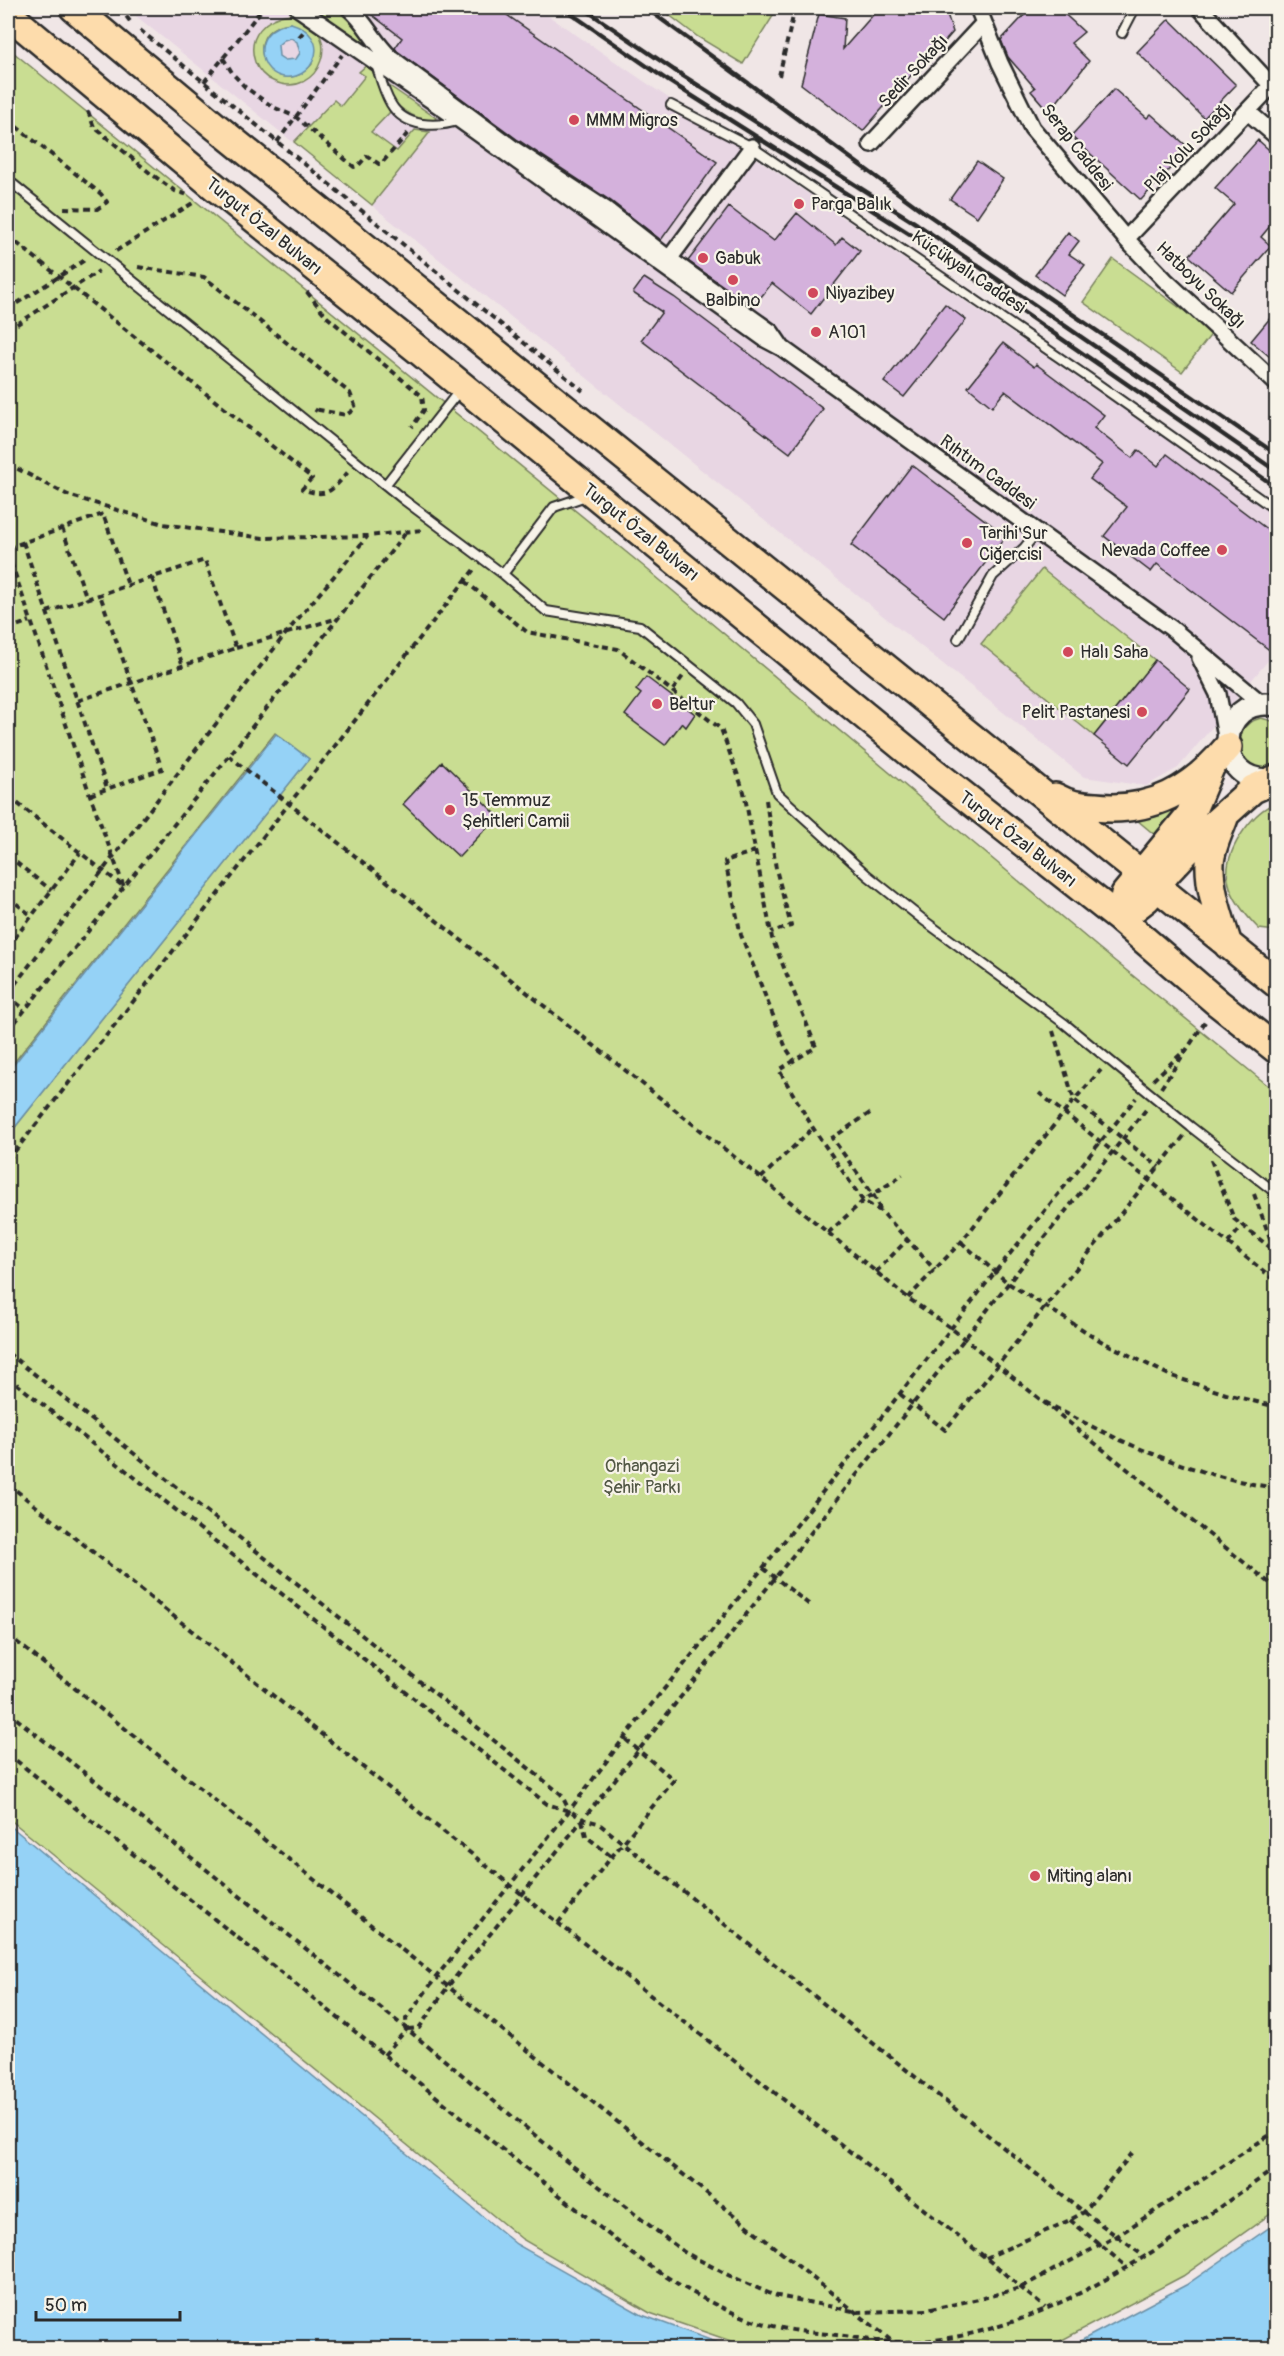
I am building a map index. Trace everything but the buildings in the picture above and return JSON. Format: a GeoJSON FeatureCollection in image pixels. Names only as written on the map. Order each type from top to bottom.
{"type":"FeatureCollection","features":[{"type":"Feature","properties":{"kind":"highway"},"geometry":{"type":"LineString","coordinates":[[74,8],[224,133],[1276,983]]}},
{"type":"Feature","properties":{"kind":"highway","name":"Turgut Özal Bulvarı"},"geometry":{"type":"LineString","coordinates":[[8,14],[214,187],[594,493],[920,761],[1120,919],[1218,1003],[1276,1048]]}},
{"type":"Feature","properties":{"kind":"highway"},"geometry":{"type":"LineString","coordinates":[[1149,879],[1190,814],[1210,768],[1227,744]]}},
{"type":"Feature","properties":{"kind":"highway"},"geometry":{"type":"LineString","coordinates":[[1030,784],[1068,805],[1106,808],[1144,806],[1181,789],[1210,768]]}},
{"type":"Feature","properties":{"kind":"highway"},"geometry":{"type":"LineString","coordinates":[[1120,919],[1125,894],[1149,879],[1196,842],[1253,789],[1276,779]]}},
{"type":"Feature","properties":{"kind":"highway"},"geometry":{"type":"LineString","coordinates":[[1225,815],[1214,844],[1210,863],[1218,915],[1228,945]]}},
{"type":"Feature","properties":{"kind":"street"},"geometry":{"type":"LineString","coordinates":[[298,8],[375,63],[638,241]]}},
{"type":"Feature","properties":{"kind":"street"},"geometry":{"type":"LineString","coordinates":[[349,8],[361,19],[384,52],[391,58],[515,150],[605,209],[638,241]]}},
{"type":"Feature","properties":{"kind":"street","name":"Serap Caddesi"},"geometry":{"type":"LineString","coordinates":[[978,8],[983,24],[1032,128],[1126,239]]}},
{"type":"Feature","properties":{"kind":"street"},"geometry":{"type":"LineString","coordinates":[[1200,8],[1274,84]]}},
{"type":"Feature","properties":{"kind":"street","name":"Sedir Sokağı"},"geometry":{"type":"LineString","coordinates":[[871,144],[983,24]]}},
{"type":"Feature","properties":{"kind":"street","name":"Plaj Yolu Sokağı"},"geometry":{"type":"LineString","coordinates":[[1126,239],[1274,84]]}},
{"type":"Feature","properties":{"kind":"street"},"geometry":{"type":"LineString","coordinates":[[1248,112],[1276,136]]}},
{"type":"Feature","properties":{"kind":"street"},"geometry":{"type":"LineString","coordinates":[[669,259],[752,147]]}},
{"type":"Feature","properties":{"kind":"street","name":"Hatboyu Sokağı"},"geometry":{"type":"LineString","coordinates":[[1126,239],[1165,280],[1276,383]]}},
{"type":"Feature","properties":{"kind":"street","name":"Rıhtım Caddesi"},"geometry":{"type":"LineString","coordinates":[[638,241],[669,259],[771,332],[782,348]]}},
{"type":"Feature","properties":{"kind":"street","name":"Rıhtım Caddesi"},"geometry":{"type":"LineString","coordinates":[[638,241],[765,339],[782,348],[1171,628],[1271,703]]}},
{"type":"Feature","properties":{"kind":"street","name":"Rıhtım Caddesi"},"geometry":{"type":"LineString","coordinates":[[1171,628],[1198,655],[1209,673],[1222,710],[1227,744]]}},
{"type":"Feature","properties":{"kind":"street"},"geometry":{"type":"LineString","coordinates":[[1271,703],[1248,708],[1239,714],[1228,731],[1227,744],[1233,764],[1241,772],[1263,781],[1276,779]]}},
{"type":"Feature","properties":{"kind":"lane"},"geometry":{"type":"LineString","coordinates":[[1122,33],[1135,8]]}},
{"type":"Feature","properties":{"kind":"lane"},"geometry":{"type":"LineString","coordinates":[[375,63],[392,107],[401,115],[416,122],[444,125],[460,120]]}},
{"type":"Feature","properties":{"kind":"lane","name":"Küçükyalı Caddesi"},"geometry":{"type":"LineString","coordinates":[[671,105],[752,147],[1092,380],[1276,510]]}},
{"type":"Feature","properties":{"kind":"lane"},"geometry":{"type":"LineString","coordinates":[[8,180],[546,611],[640,626],[736,703],[747,715],[753,724],[777,793],[867,875],[926,922],[1065,1024],[1143,1089],[1276,1193]]}},
{"type":"Feature","properties":{"kind":"lane"},"geometry":{"type":"LineString","coordinates":[[386,484],[462,387]]}},
{"type":"Feature","properties":{"kind":"lane"},"geometry":{"type":"LineString","coordinates":[[502,574],[555,507],[594,493]]}},
{"type":"Feature","properties":{"kind":"lane"},"geometry":{"type":"LineString","coordinates":[[958,639],[993,576],[1024,548],[1037,532]]}},
{"type":"Feature","properties":{"kind":"path"},"geometry":{"type":"LineString","coordinates":[[120,8],[129,22],[591,398]]}},
{"type":"Feature","properties":{"kind":"path"},"geometry":{"type":"LineString","coordinates":[[204,82],[264,8]]}},
{"type":"Feature","properties":{"kind":"path"},"geometry":{"type":"LineString","coordinates":[[779,76],[795,8]]}},
{"type":"Feature","properties":{"kind":"path"},"geometry":{"type":"LineString","coordinates":[[277,142],[350,45]]}},
{"type":"Feature","properties":{"kind":"path"},"geometry":{"type":"LineString","coordinates":[[223,58],[232,74],[245,87],[273,107],[296,117],[356,167],[367,156],[381,164],[416,122]]}},
{"type":"Feature","properties":{"kind":"path"},"geometry":{"type":"LineString","coordinates":[[87,107],[94,127],[175,191],[198,199],[115,252]]}},
{"type":"Feature","properties":{"kind":"path"},"geometry":{"type":"LineString","coordinates":[[8,120],[101,194],[107,202],[97,209],[60,208],[70,216]]}},
{"type":"Feature","properties":{"kind":"path"},"geometry":{"type":"LineString","coordinates":[[8,236],[312,478],[303,489],[323,494],[331,491],[349,471],[340,464]]}},
{"type":"Feature","properties":{"kind":"path"},"geometry":{"type":"LineString","coordinates":[[106,244],[122,257]]}},
{"type":"Feature","properties":{"kind":"path"},"geometry":{"type":"LineString","coordinates":[[8,330],[99,272],[76,253]]}},
{"type":"Feature","properties":{"kind":"path"},"geometry":{"type":"LineString","coordinates":[[8,309],[85,260]]}},
{"type":"Feature","properties":{"kind":"path"},"geometry":{"type":"LineString","coordinates":[[134,267],[204,277],[350,393],[356,408],[346,415],[314,409],[323,416]]}},
{"type":"Feature","properties":{"kind":"path"},"geometry":{"type":"LineString","coordinates":[[306,291],[327,317],[422,396],[424,410],[405,436]]}},
{"type":"Feature","properties":{"kind":"path"},"geometry":{"type":"LineString","coordinates":[[8,464],[68,495],[163,524],[263,538],[368,536],[425,530]]}},
{"type":"Feature","properties":{"kind":"path"},"geometry":{"type":"LineString","coordinates":[[8,548],[103,514],[128,585]]}},
{"type":"Feature","properties":{"kind":"path"},"geometry":{"type":"LineString","coordinates":[[62,528],[87,599]]}},
{"type":"Feature","properties":{"kind":"path"},"geometry":{"type":"LineString","coordinates":[[8,1031],[408,530]]}},
{"type":"Feature","properties":{"kind":"path"},"geometry":{"type":"LineString","coordinates":[[24,1009],[8,995],[287,632],[368,536]]}},
{"type":"Feature","properties":{"kind":"path"},"geometry":{"type":"LineString","coordinates":[[23,542],[107,789]]}},
{"type":"Feature","properties":{"kind":"path"},"geometry":{"type":"LineString","coordinates":[[8,553],[90,795],[124,887]]}},
{"type":"Feature","properties":{"kind":"path"},"geometry":{"type":"LineString","coordinates":[[47,612],[205,560],[236,648]]}},
{"type":"Feature","properties":{"kind":"path"},"geometry":{"type":"LineString","coordinates":[[8,1160],[482,560]]}},
{"type":"Feature","properties":{"kind":"path"},"geometry":{"type":"LineString","coordinates":[[467,561],[484,574]]}},
{"type":"Feature","properties":{"kind":"path"},"geometry":{"type":"LineString","coordinates":[[152,578],[183,666]]}},
{"type":"Feature","properties":{"kind":"path"},"geometry":{"type":"LineString","coordinates":[[465,581],[527,632],[618,649],[721,729],[744,792],[771,932],[816,1047],[778,1070],[813,1128],[863,1201],[882,1212]]}},
{"type":"Feature","properties":{"kind":"path"},"geometry":{"type":"LineString","coordinates":[[90,795],[162,769],[100,595]]}},
{"type":"Feature","properties":{"kind":"path"},"geometry":{"type":"LineString","coordinates":[[77,701],[236,648],[335,619]]}},
{"type":"Feature","properties":{"kind":"path"},"geometry":{"type":"LineString","coordinates":[[8,629],[30,621]]}},
{"type":"Feature","properties":{"kind":"path"},"geometry":{"type":"LineString","coordinates":[[676,669],[692,682]]}},
{"type":"Feature","properties":{"kind":"path"},"geometry":{"type":"LineString","coordinates":[[673,690],[684,675]]}},
{"type":"Feature","properties":{"kind":"path"},"geometry":{"type":"LineString","coordinates":[[229,756],[761,1178],[908,1298],[951,1328],[1276,1588]]}},
{"type":"Feature","properties":{"kind":"path"},"geometry":{"type":"LineString","coordinates":[[8,796],[124,887]]}},
{"type":"Feature","properties":{"kind":"path"},"geometry":{"type":"LineString","coordinates":[[766,800],[776,869],[791,927],[771,932]]}},
{"type":"Feature","properties":{"kind":"path"},"geometry":{"type":"LineString","coordinates":[[755,851],[725,861],[741,935],[786,1048],[794,1060]]}},
{"type":"Feature","properties":{"kind":"path"},"geometry":{"type":"LineString","coordinates":[[8,943],[32,916],[80,853]]}},
{"type":"Feature","properties":{"kind":"path"},"geometry":{"type":"LineString","coordinates":[[8,856],[51,890]]}},
{"type":"Feature","properties":{"kind":"path"},"geometry":{"type":"LineString","coordinates":[[8,897],[32,916]]}},
{"type":"Feature","properties":{"kind":"path"},"geometry":{"type":"LineString","coordinates":[[1155,1098],[1218,1003]]}},
{"type":"Feature","properties":{"kind":"path"},"geometry":{"type":"LineString","coordinates":[[1061,1035],[1052,1028],[1074,1100],[1159,1167]]}},
{"type":"Feature","properties":{"kind":"path"},"geometry":{"type":"LineString","coordinates":[[1143,1089],[1189,1045]]}},
{"type":"Feature","properties":{"kind":"path"},"geometry":{"type":"LineString","coordinates":[[908,1298],[961,1242],[1064,1112],[1103,1067]]}},
{"type":"Feature","properties":{"kind":"path"},"geometry":{"type":"LineString","coordinates":[[1039,1094],[1276,1281]]}},
{"type":"Feature","properties":{"kind":"path"},"geometry":{"type":"LineString","coordinates":[[384,2055],[407,2029],[419,2028],[449,1985],[638,1751],[1150,1104],[1138,1095],[996,1271],[763,1568],[624,1738],[569,1811],[437,1976],[406,2019],[407,2029]]}},
{"type":"Feature","properties":{"kind":"path"},"geometry":{"type":"LineString","coordinates":[[870,1113],[832,1138],[874,1196],[882,1212],[935,1270]]}},
{"type":"Feature","properties":{"kind":"path"},"geometry":{"type":"LineString","coordinates":[[761,1178],[813,1128]]}},
{"type":"Feature","properties":{"kind":"path"},"geometry":{"type":"LineString","coordinates":[[900,1394],[945,1430],[1185,1133],[1193,1139]]}},
{"type":"Feature","properties":{"kind":"path"},"geometry":{"type":"LineString","coordinates":[[1208,1151],[1234,1219],[1275,1251]]}},
{"type":"Feature","properties":{"kind":"path"},"geometry":{"type":"LineString","coordinates":[[828,1233],[863,1201],[874,1196],[903,1175]]}},
{"type":"Feature","properties":{"kind":"path"},"geometry":{"type":"LineString","coordinates":[[1260,1194],[1252,1188],[1275,1251]]}},
{"type":"Feature","properties":{"kind":"path"},"geometry":{"type":"LineString","coordinates":[[1228,1243],[1243,1225]]}},
{"type":"Feature","properties":{"kind":"path"},"geometry":{"type":"LineString","coordinates":[[876,1272],[907,1239]]}},
{"type":"Feature","properties":{"kind":"path"},"geometry":{"type":"LineString","coordinates":[[961,1242],[1008,1283],[1101,1341],[1169,1375],[1226,1394],[1276,1407]]}},
{"type":"Feature","properties":{"kind":"path"},"geometry":{"type":"LineString","coordinates":[[8,1353],[561,1794],[569,1811]]}},
{"type":"Feature","properties":{"kind":"path"},"geometry":{"type":"LineString","coordinates":[[8,1377],[547,1804],[569,1811],[582,1819],[598,1823],[1084,2212],[1145,2257]]}},
{"type":"Feature","properties":{"kind":"path"},"geometry":{"type":"LineString","coordinates":[[1035,1396],[1092,1427],[1162,1458],[1238,1482],[1276,1488]]}},
{"type":"Feature","properties":{"kind":"path"},"geometry":{"type":"LineString","coordinates":[[8,1484],[558,1923],[986,2258],[1046,2309]]}},
{"type":"Feature","properties":{"kind":"path"},"geometry":{"type":"LineString","coordinates":[[763,1568],[811,1606]]}},
{"type":"Feature","properties":{"kind":"path"},"geometry":{"type":"LineString","coordinates":[[8,1635],[894,2342]]}},
{"type":"Feature","properties":{"kind":"path"},"geometry":{"type":"LineString","coordinates":[[8,1712],[407,2029],[566,2161],[684,2252],[773,2295],[858,2312],[927,2310],[1020,2288],[1101,2246],[1276,2130]]}},
{"type":"Feature","properties":{"kind":"path"},"geometry":{"type":"LineString","coordinates":[[558,1923],[674,1780],[624,1738]]}},
{"type":"Feature","properties":{"kind":"path"},"geometry":{"type":"LineString","coordinates":[[8,1754],[624,2247],[671,2281],[751,2319],[782,2328],[894,2342],[945,2339],[995,2326],[1046,2309],[1090,2288],[1145,2257],[1276,2168]]}},
{"type":"Feature","properties":{"kind":"path"},"geometry":{"type":"LineString","coordinates":[[582,1819],[586,1836],[612,1857]]}},
{"type":"Feature","properties":{"kind":"path"},"geometry":{"type":"LineString","coordinates":[[986,2258],[1084,2212],[1134,2151]]}},
{"type":"Feature","properties":{"kind":"path"},"geometry":{"type":"LineString","coordinates":[[1070,2220],[1127,2267]]}},
{"type":"Feature","properties":{"kind":"shaded area"},"geometry":{"type":"Polygon","coordinates":[[[126,8],[537,8],[1276,514],[1276,651],[1178,768],[1146,786],[1084,777],[126,8]]]}},
{"type":"Feature","properties":{"kind":"green space"},"geometry":{"type":"Polygon","coordinates":[[[306,8],[342,8],[369,42],[364,46],[306,8]]]}},
{"type":"Feature","properties":{"kind":"green space"},"geometry":{"type":"Polygon","coordinates":[[[660,8],[778,8],[743,64],[698,37],[660,8]]]}},
{"type":"Feature","properties":{"kind":"green space"},"geometry":{"type":"Polygon","coordinates":[[[290,14],[308,22],[319,33],[323,47],[321,61],[314,73],[303,82],[289,85],[273,81],[260,71],[255,62],[253,44],[256,36],[266,24],[290,14]],[[291,23],[273,28],[264,38],[262,50],[266,62],[274,72],[285,77],[298,75],[312,64],[291,23]]]}},
{"type":"Feature","properties":{"kind":"green space","name":"Orhangazi Şehir Parkı"},"geometry":{"type":"Polygon","coordinates":[[[8,48],[642,565],[1100,949],[1276,1092],[1276,2210],[1183,2276],[1047,2348],[751,2348],[650,2313],[522,2239],[8,1818],[8,1136],[309,759],[275,733],[8,1070],[8,48]]]}},
{"type":"Feature","properties":{"kind":"green space"},"geometry":{"type":"Polygon","coordinates":[[[369,63],[390,112],[371,132],[397,151],[415,130],[430,132],[372,205],[294,142],[334,100],[341,106],[365,76],[359,72],[369,63]]]}},
{"type":"Feature","properties":{"kind":"green space"},"geometry":{"type":"Polygon","coordinates":[[[388,85],[436,118],[434,121],[419,118],[405,111],[389,94],[386,87],[388,85]]]}},
{"type":"Feature","properties":{"kind":"green space"},"geometry":{"type":"Polygon","coordinates":[[[1113,259],[1213,332],[1182,372],[1083,302],[1113,259]]]}},
{"type":"Feature","properties":{"kind":"green space","name":"Halı Saha"},"geometry":{"type":"Polygon","coordinates":[[[1042,569],[1155,660],[1094,736],[981,644],[1042,569]]]}},
{"type":"Feature","properties":{"kind":"green space"},"geometry":{"type":"Polygon","coordinates":[[[1261,718],[1276,722],[1276,766],[1263,769],[1253,767],[1245,760],[1240,752],[1239,742],[1241,732],[1249,724],[1261,718]]]}},
{"type":"Feature","properties":{"kind":"green space"},"geometry":{"type":"Polygon","coordinates":[[[1185,798],[1156,836],[1130,814],[1185,798]]]}},
{"type":"Feature","properties":{"kind":"green space"},"geometry":{"type":"Polygon","coordinates":[[[1276,803],[1276,931],[1259,929],[1248,917],[1233,894],[1228,871],[1235,845],[1244,830],[1267,807],[1276,803]]]}},
{"type":"Feature","properties":{"kind":"water"},"geometry":{"type":"Polygon","coordinates":[[[291,23],[308,32],[312,37],[316,48],[313,61],[301,74],[283,77],[273,73],[266,65],[262,55],[263,45],[267,35],[276,27],[291,23]],[[291,38],[284,40],[278,45],[279,56],[285,60],[296,59],[300,53],[297,42],[291,38]]]}},
{"type":"Feature","properties":{"kind":"water"},"geometry":{"type":"Polygon","coordinates":[[[276,734],[309,759],[8,1136],[8,1072],[276,734]]]}},
{"type":"Feature","properties":{"kind":"water"},"geometry":{"type":"Polygon","coordinates":[[[8,1824],[516,2244],[642,2315],[732,2348],[8,2348],[8,1824]]]}},
{"type":"Feature","properties":{"kind":"water"},"geometry":{"type":"Polygon","coordinates":[[[1276,2223],[1276,2348],[1067,2348],[1186,2285],[1276,2223]]]}},
{"type":"Feature","properties":{"kind":"railway"},"geometry":{"type":"LineString","coordinates":[[563,8],[667,80],[910,234],[1276,487]]}},
{"type":"Feature","properties":{"kind":"railway"},"geometry":{"type":"LineString","coordinates":[[583,8],[674,70],[917,224],[1276,471]]}},
{"type":"Feature","properties":{"kind":"railway"},"geometry":{"type":"LineString","coordinates":[[646,8],[924,212],[1276,454]]}},
{"type":"Feature","properties":{"kind":"place","name":"MMM Migros"},"geometry":{"type":"Point","coordinates":[574,120]}},
{"type":"Feature","properties":{"kind":"place","name":"Parga Balık"},"geometry":{"type":"Point","coordinates":[799,204]}},
{"type":"Feature","properties":{"kind":"place","name":"Gabuk"},"geometry":{"type":"Point","coordinates":[703,258]}},
{"type":"Feature","properties":{"kind":"place","name":"Balbino"},"geometry":{"type":"Point","coordinates":[733,280]}},
{"type":"Feature","properties":{"kind":"place","name":"Niyazibey"},"geometry":{"type":"Point","coordinates":[813,293]}},
{"type":"Feature","properties":{"kind":"place","name":"A101"},"geometry":{"type":"Point","coordinates":[816,332]}},
{"type":"Feature","properties":{"kind":"place","name":"Tarihi Sur Ciğercisi"},"geometry":{"type":"Point","coordinates":[967,543]}},
{"type":"Feature","properties":{"kind":"place","name":"Nevada Coffee"},"geometry":{"type":"Point","coordinates":[1222,550]}},
{"type":"Feature","properties":{"kind":"place","name":"Halı Saha"},"geometry":{"type":"Point","coordinates":[1068,652]}},
{"type":"Feature","properties":{"kind":"place","name":"Beltur"},"geometry":{"type":"Point","coordinates":[657,704]}},
{"type":"Feature","properties":{"kind":"place","name":"Pelit Pastanesi"},"geometry":{"type":"Point","coordinates":[1142,712]}},
{"type":"Feature","properties":{"kind":"place","name":"15 Temmuz Şehitleri Camii"},"geometry":{"type":"Point","coordinates":[450,810]}},
{"type":"Feature","properties":{"kind":"place","name":"Miting alanı"},"geometry":{"type":"Point","coordinates":[1035,1876]}}]}
